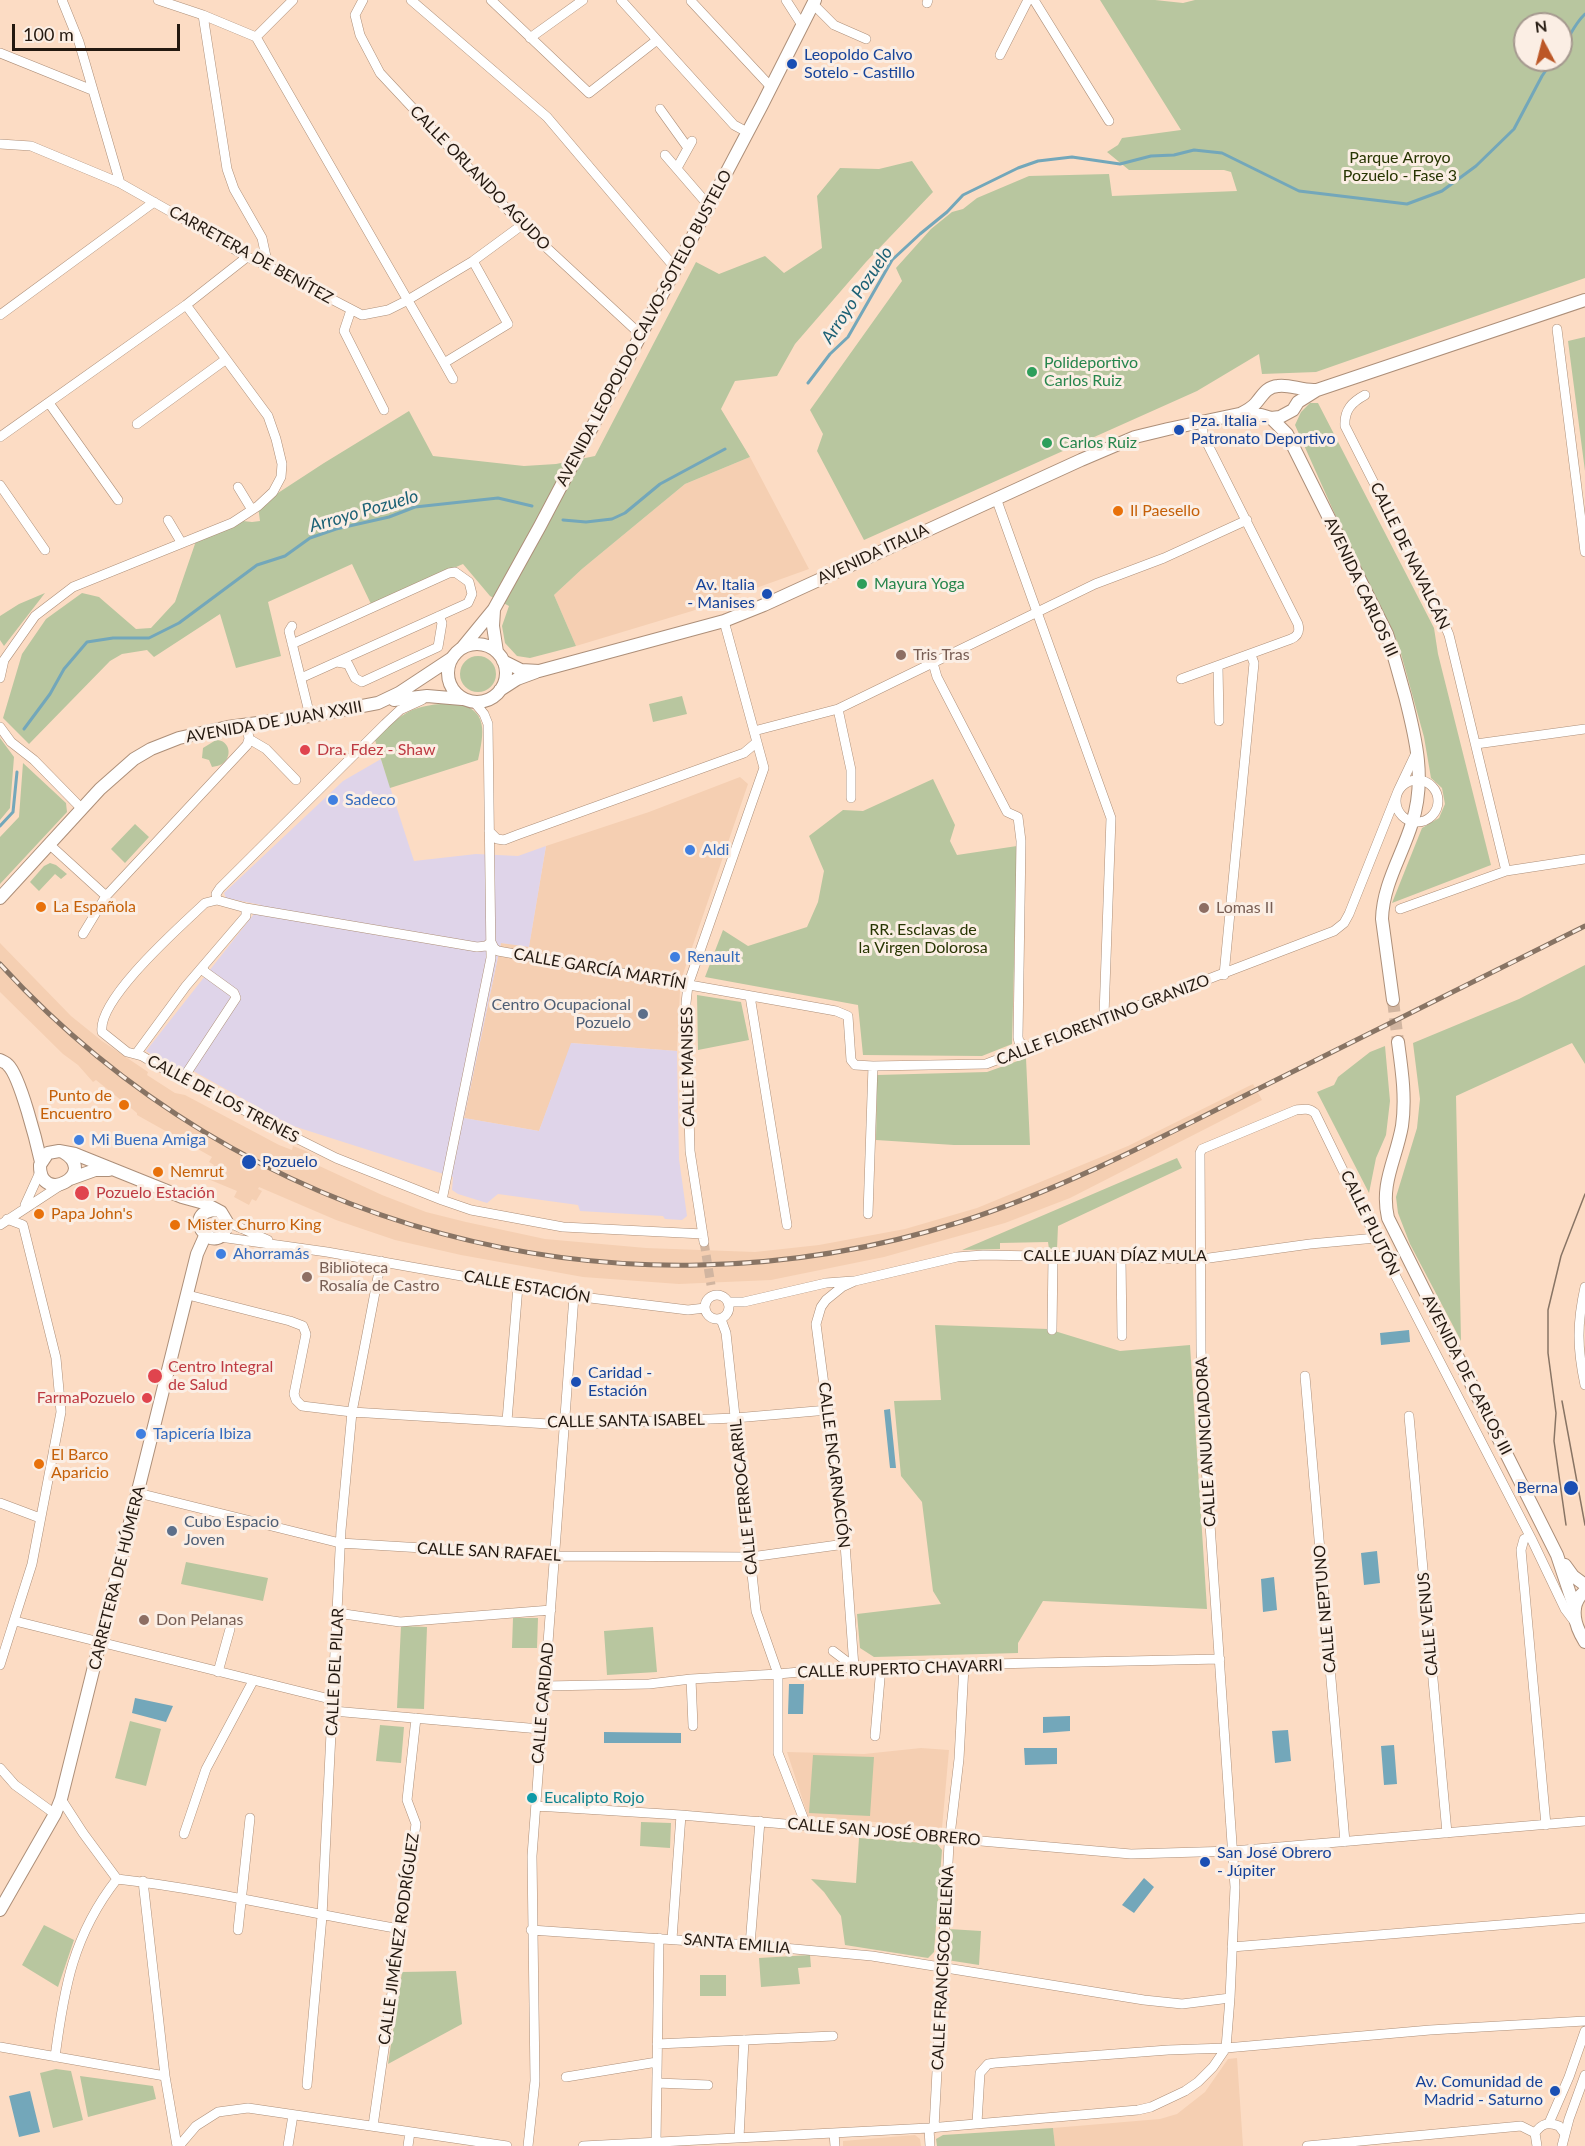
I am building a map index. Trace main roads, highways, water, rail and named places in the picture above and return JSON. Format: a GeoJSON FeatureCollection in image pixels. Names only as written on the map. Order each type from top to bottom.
{"type":"FeatureCollection","features":[{"type":"Feature","properties":{"kind":"main road","name":"AVENIDA LEOPOLDO CALVO-SOTELO BUSTELO"},"geometry":{"type":"LineString","coordinates":[[462,648],[494,609],[676,269],[814,2]]}},
{"type":"Feature","properties":{"kind":"main road"},"geometry":{"type":"LineString","coordinates":[[1287,435],[1286,424],[1289,413],[1298,402],[1317,390],[1585,300]]}},
{"type":"Feature","properties":{"kind":"main road"},"geometry":{"type":"LineString","coordinates":[[1239,414],[1257,402],[1265,391],[1273,387],[1288,386],[1295,389],[1317,390]]}},
{"type":"Feature","properties":{"kind":"main road"},"geometry":{"type":"LineString","coordinates":[[1295,389],[1298,392],[1298,402]]}},
{"type":"Feature","properties":{"kind":"main road"},"geometry":{"type":"LineString","coordinates":[[1257,402],[1257,410],[1266,416]]}},
{"type":"Feature","properties":{"kind":"main road"},"geometry":{"type":"LineString","coordinates":[[1239,414],[1266,416],[1289,413]]}},
{"type":"Feature","properties":{"kind":"main road","name":"AVENIDA ITALIA"},"geometry":{"type":"LineString","coordinates":[[500,657],[521,670],[540,671],[724,621],[1135,437],[1203,429],[1239,414]]}},
{"type":"Feature","properties":{"kind":"main road","name":"AVENIDA CARLOS III"},"geometry":{"type":"LineString","coordinates":[[1266,416],[1287,435],[1387,634],[1415,735],[1420,781],[1413,821],[1386,888],[1382,908],[1393,1000]]}},
{"type":"Feature","properties":{"kind":"main road"},"geometry":{"type":"LineString","coordinates":[[494,609],[493,626],[506,677],[500,690]]}},
{"type":"Feature","properties":{"kind":"main road"},"geometry":{"type":"LineString","coordinates":[[462,699],[449,682],[449,666],[452,658],[462,648],[480,644],[500,657]]}},
{"type":"Feature","properties":{"kind":"main road","name":"AVENIDA DE JUAN XXIII"},"geometry":{"type":"LineString","coordinates":[[0,897],[100,789],[134,759],[151,749],[166,742],[197,734],[378,703],[424,678],[452,658]]}},
{"type":"Feature","properties":{"kind":"main road"},"geometry":{"type":"LineString","coordinates":[[378,703],[415,696],[436,696],[475,703],[485,701],[517,680],[540,671]]}},
{"type":"Feature","properties":{"kind":"main road","name":"AVENIDA DE CARLOS III"},"geometry":{"type":"LineString","coordinates":[[1398,1042],[1403,1077],[1403,1112],[1398,1142],[1385,1190],[1386,1209],[1393,1228],[1557,1555],[1575,1609],[1577,1625],[1585,1642]]}},
{"type":"Feature","properties":{"kind":"main road"},"geometry":{"type":"LineString","coordinates":[[0,1060],[8,1064],[12,1070],[36,1139],[42,1177],[50,1184],[65,1182],[95,1170],[113,1170]]}},
{"type":"Feature","properties":{"kind":"main road"},"geometry":{"type":"LineString","coordinates":[[36,1139],[72,1159],[74,1169],[65,1182]]}},
{"type":"Feature","properties":{"kind":"main road"},"geometry":{"type":"LineString","coordinates":[[41,1167],[48,1153],[61,1151],[75,1154],[182,1197],[204,1203],[216,1209],[225,1215],[227,1222],[226,1230],[220,1237],[213,1238],[206,1236],[199,1224],[205,1212],[216,1209]]}},
{"type":"Feature","properties":{"kind":"main road"},"geometry":{"type":"LineString","coordinates":[[182,1197],[191,1204],[200,1218]]}},
{"type":"Feature","properties":{"kind":"main road","name":"CARRETERA DE HÚMERA"},"geometry":{"type":"LineString","coordinates":[[0,1910],[55,1814],[61,1799],[197,1254],[206,1236]]}},
{"type":"Feature","properties":{"kind":"main road","name":"AVENIDA DE CARLOS III"},"geometry":{"type":"LineString","coordinates":[[1557,1555],[1572,1576],[1585,1585]]}},
{"type":"Feature","properties":{"kind":"main road"},"geometry":{"type":"LineString","coordinates":[[1575,1609],[1577,1599],[1585,1591]]}},
{"type":"Feature","properties":{"kind":"water"},"geometry":{"type":"Polygon","coordinates":[[[1409,1330],[1410,1342],[1381,1345],[1380,1333],[1409,1330]]]}},
{"type":"Feature","properties":{"kind":"water"},"geometry":{"type":"Polygon","coordinates":[[[890,1409],[896,1468],[890,1468],[884,1410],[890,1409]]]}},
{"type":"Feature","properties":{"kind":"water"},"geometry":{"type":"Polygon","coordinates":[[[1377,1551],[1380,1583],[1364,1585],[1361,1553],[1377,1551]]]}},
{"type":"Feature","properties":{"kind":"water"},"geometry":{"type":"Polygon","coordinates":[[[1274,1577],[1277,1610],[1263,1612],[1261,1579],[1274,1577]]]}},
{"type":"Feature","properties":{"kind":"water"},"geometry":{"type":"Polygon","coordinates":[[[789,1684],[804,1684],[803,1714],[788,1714],[789,1684]]]}},
{"type":"Feature","properties":{"kind":"water"},"geometry":{"type":"Polygon","coordinates":[[[135,1698],[173,1706],[166,1722],[132,1713],[135,1698]]]}},
{"type":"Feature","properties":{"kind":"water"},"geometry":{"type":"Polygon","coordinates":[[[1070,1716],[1070,1731],[1043,1733],[1043,1717],[1070,1716]]]}},
{"type":"Feature","properties":{"kind":"water"},"geometry":{"type":"Polygon","coordinates":[[[1288,1730],[1291,1761],[1275,1763],[1272,1731],[1288,1730]]]}},
{"type":"Feature","properties":{"kind":"water"},"geometry":{"type":"Polygon","coordinates":[[[604,1732],[681,1733],[681,1743],[604,1743],[604,1732]]]}},
{"type":"Feature","properties":{"kind":"water"},"geometry":{"type":"Polygon","coordinates":[[[1394,1745],[1397,1784],[1384,1785],[1381,1746],[1394,1745]]]}},
{"type":"Feature","properties":{"kind":"water"},"geometry":{"type":"Polygon","coordinates":[[[1024,1748],[1057,1748],[1057,1764],[1025,1765],[1024,1748]]]}},
{"type":"Feature","properties":{"kind":"water"},"geometry":{"type":"Polygon","coordinates":[[[1144,1878],[1154,1887],[1134,1913],[1122,1905],[1144,1878]]]}},
{"type":"Feature","properties":{"kind":"water"},"geometry":{"type":"Polygon","coordinates":[[[30,2091],[40,2132],[19,2137],[9,2096],[30,2091]]]}},
{"type":"Feature","properties":{"kind":"waterway","name":"Arroyo Pozuelo"},"geometry":{"type":"LineString","coordinates":[[1573,30],[1585,14]]}},
{"type":"Feature","properties":{"kind":"waterway","name":"Arroyo Pozuelo"},"geometry":{"type":"LineString","coordinates":[[808,383],[830,354],[848,337],[892,260],[963,195],[1018,168],[1038,161],[1072,157],[1120,164],[1151,156],[1174,155],[1194,150],[1222,153],[1299,191],[1407,204],[1442,191],[1476,166],[1514,129],[1545,72]]}},
{"type":"Feature","properties":{"kind":"waterway","name":"Arroyo Pozuelo"},"geometry":{"type":"LineString","coordinates":[[563,520],[586,522],[612,519],[625,513],[660,484],[725,449]]}},
{"type":"Feature","properties":{"kind":"waterway","name":"Arroyo Pozuelo"},"geometry":{"type":"LineString","coordinates":[[24,729],[50,694],[64,669],[87,642],[113,638],[149,638],[179,623],[257,565],[285,556],[310,538],[336,529],[389,517],[415,507],[498,498],[532,506]]}},
{"type":"Feature","properties":{"kind":"waterway","name":"Arroyo Pozuelo"},"geometry":{"type":"LineString","coordinates":[[0,826],[13,812],[17,772]]}},
{"type":"Feature","properties":{"kind":"tunnel"},"geometry":{"type":"LineString","coordinates":[[1393,1000],[1398,1042]]}},
{"type":"Feature","properties":{"kind":"tunnel"},"geometry":{"type":"LineString","coordinates":[[704,1242],[711,1285]]}},
{"type":"Feature","properties":{"kind":"tram line"},"geometry":{"type":"LineString","coordinates":[[1566,1525],[1554,1441],[1556,1413],[1548,1353],[1548,1310],[1561,1256],[1585,1194]]}},
{"type":"Feature","properties":{"kind":"tram line"},"geometry":{"type":"LineString","coordinates":[[1562,1401],[1585,1525]]}},
{"type":"Feature","properties":{"kind":"railway"},"geometry":{"type":"LineString","coordinates":[[0,964],[97,1056],[204,1132],[320,1191],[442,1234],[569,1258],[699,1265],[830,1253],[960,1222],[1034,1195],[1142,1147],[1585,926]]}},
{"type":"Feature","properties":{"kind":"place","name":"Leopoldo Calvo Sotelo - Castillo"},"geometry":{"type":"Point","coordinates":[792,64]}},
{"type":"Feature","properties":{"kind":"place","name":"Polideportivo Carlos Ruiz"},"geometry":{"type":"Point","coordinates":[1032,372]}},
{"type":"Feature","properties":{"kind":"place","name":"Pza. Italia - Patronato Deportivo"},"geometry":{"type":"Point","coordinates":[1179,430]}},
{"type":"Feature","properties":{"kind":"place","name":"Carlos Ruiz"},"geometry":{"type":"Point","coordinates":[1047,443]}},
{"type":"Feature","properties":{"kind":"place","name":"Il Paesello"},"geometry":{"type":"Point","coordinates":[1118,511]}},
{"type":"Feature","properties":{"kind":"place","name":"Mayura Yoga"},"geometry":{"type":"Point","coordinates":[862,584]}},
{"type":"Feature","properties":{"kind":"place","name":"Av. Italia - Manises"},"geometry":{"type":"Point","coordinates":[767,594]}},
{"type":"Feature","properties":{"kind":"place","name":"Tris Tras"},"geometry":{"type":"Point","coordinates":[901,655]}},
{"type":"Feature","properties":{"kind":"place","name":"Dra. Fdez - Shaw"},"geometry":{"type":"Point","coordinates":[305,750]}},
{"type":"Feature","properties":{"kind":"place","name":"Sadeco"},"geometry":{"type":"Point","coordinates":[333,800]}},
{"type":"Feature","properties":{"kind":"place","name":"Aldi"},"geometry":{"type":"Point","coordinates":[690,850]}},
{"type":"Feature","properties":{"kind":"place","name":"La Española"},"geometry":{"type":"Point","coordinates":[41,907]}},
{"type":"Feature","properties":{"kind":"place","name":"Lomas II"},"geometry":{"type":"Point","coordinates":[1204,908]}},
{"type":"Feature","properties":{"kind":"place","name":"Renault"},"geometry":{"type":"Point","coordinates":[675,957]}},
{"type":"Feature","properties":{"kind":"place","name":"Centro Ocupacional Pozuelo"},"geometry":{"type":"Point","coordinates":[643,1014]}},
{"type":"Feature","properties":{"kind":"place","name":"Punto de Encuentro"},"geometry":{"type":"Point","coordinates":[124,1105]}},
{"type":"Feature","properties":{"kind":"place","name":"Mi Buena Amiga"},"geometry":{"type":"Point","coordinates":[79,1140]}},
{"type":"Feature","properties":{"kind":"place","name":"Pozuelo"},"geometry":{"type":"Point","coordinates":[249,1162]}},
{"type":"Feature","properties":{"kind":"place","name":"Nemrut"},"geometry":{"type":"Point","coordinates":[158,1172]}},
{"type":"Feature","properties":{"kind":"place","name":"Pozuelo Estación"},"geometry":{"type":"Point","coordinates":[82,1193]}},
{"type":"Feature","properties":{"kind":"place","name":"Papa John's"},"geometry":{"type":"Point","coordinates":[39,1214]}},
{"type":"Feature","properties":{"kind":"place","name":"Mister Churro King"},"geometry":{"type":"Point","coordinates":[175,1225]}},
{"type":"Feature","properties":{"kind":"place","name":"Ahorramás"},"geometry":{"type":"Point","coordinates":[221,1254]}},
{"type":"Feature","properties":{"kind":"place","name":"Biblioteca Rosalía de Castro"},"geometry":{"type":"Point","coordinates":[307,1277]}},
{"type":"Feature","properties":{"kind":"place","name":"Centro Integral de Salud"},"geometry":{"type":"Point","coordinates":[155,1376]}},
{"type":"Feature","properties":{"kind":"place","name":"Caridad - Estación"},"geometry":{"type":"Point","coordinates":[576,1382]}},
{"type":"Feature","properties":{"kind":"place","name":"FarmaPozuelo"},"geometry":{"type":"Point","coordinates":[147,1398]}},
{"type":"Feature","properties":{"kind":"place","name":"Tapicería Ibiza"},"geometry":{"type":"Point","coordinates":[141,1434]}},
{"type":"Feature","properties":{"kind":"place","name":"El Barco Aparicio"},"geometry":{"type":"Point","coordinates":[39,1464]}},
{"type":"Feature","properties":{"kind":"place","name":"Berna"},"geometry":{"type":"Point","coordinates":[1571,1488]}},
{"type":"Feature","properties":{"kind":"place","name":"Cubo Espacio Joven"},"geometry":{"type":"Point","coordinates":[172,1531]}},
{"type":"Feature","properties":{"kind":"place","name":"Don Pelanas"},"geometry":{"type":"Point","coordinates":[144,1620]}},
{"type":"Feature","properties":{"kind":"place","name":"Eucalipto Rojo"},"geometry":{"type":"Point","coordinates":[532,1798]}},
{"type":"Feature","properties":{"kind":"place","name":"San José Obrero - Júpiter"},"geometry":{"type":"Point","coordinates":[1205,1862]}},
{"type":"Feature","properties":{"kind":"place","name":"Av. Comunidad de Madrid - Saturno"},"geometry":{"type":"Point","coordinates":[1555,2091]}},
{"type":"Feature","properties":{"kind":"park label","name":"Parque Arroyo Pozuelo - Fase 3"},"geometry":{"type":"Point","coordinates":[1400,167]}},
{"type":"Feature","properties":{"kind":"park label","name":"RR. Esclavas de la Virgen Dolorosa"},"geometry":{"type":"Point","coordinates":[923,939]}}]}
